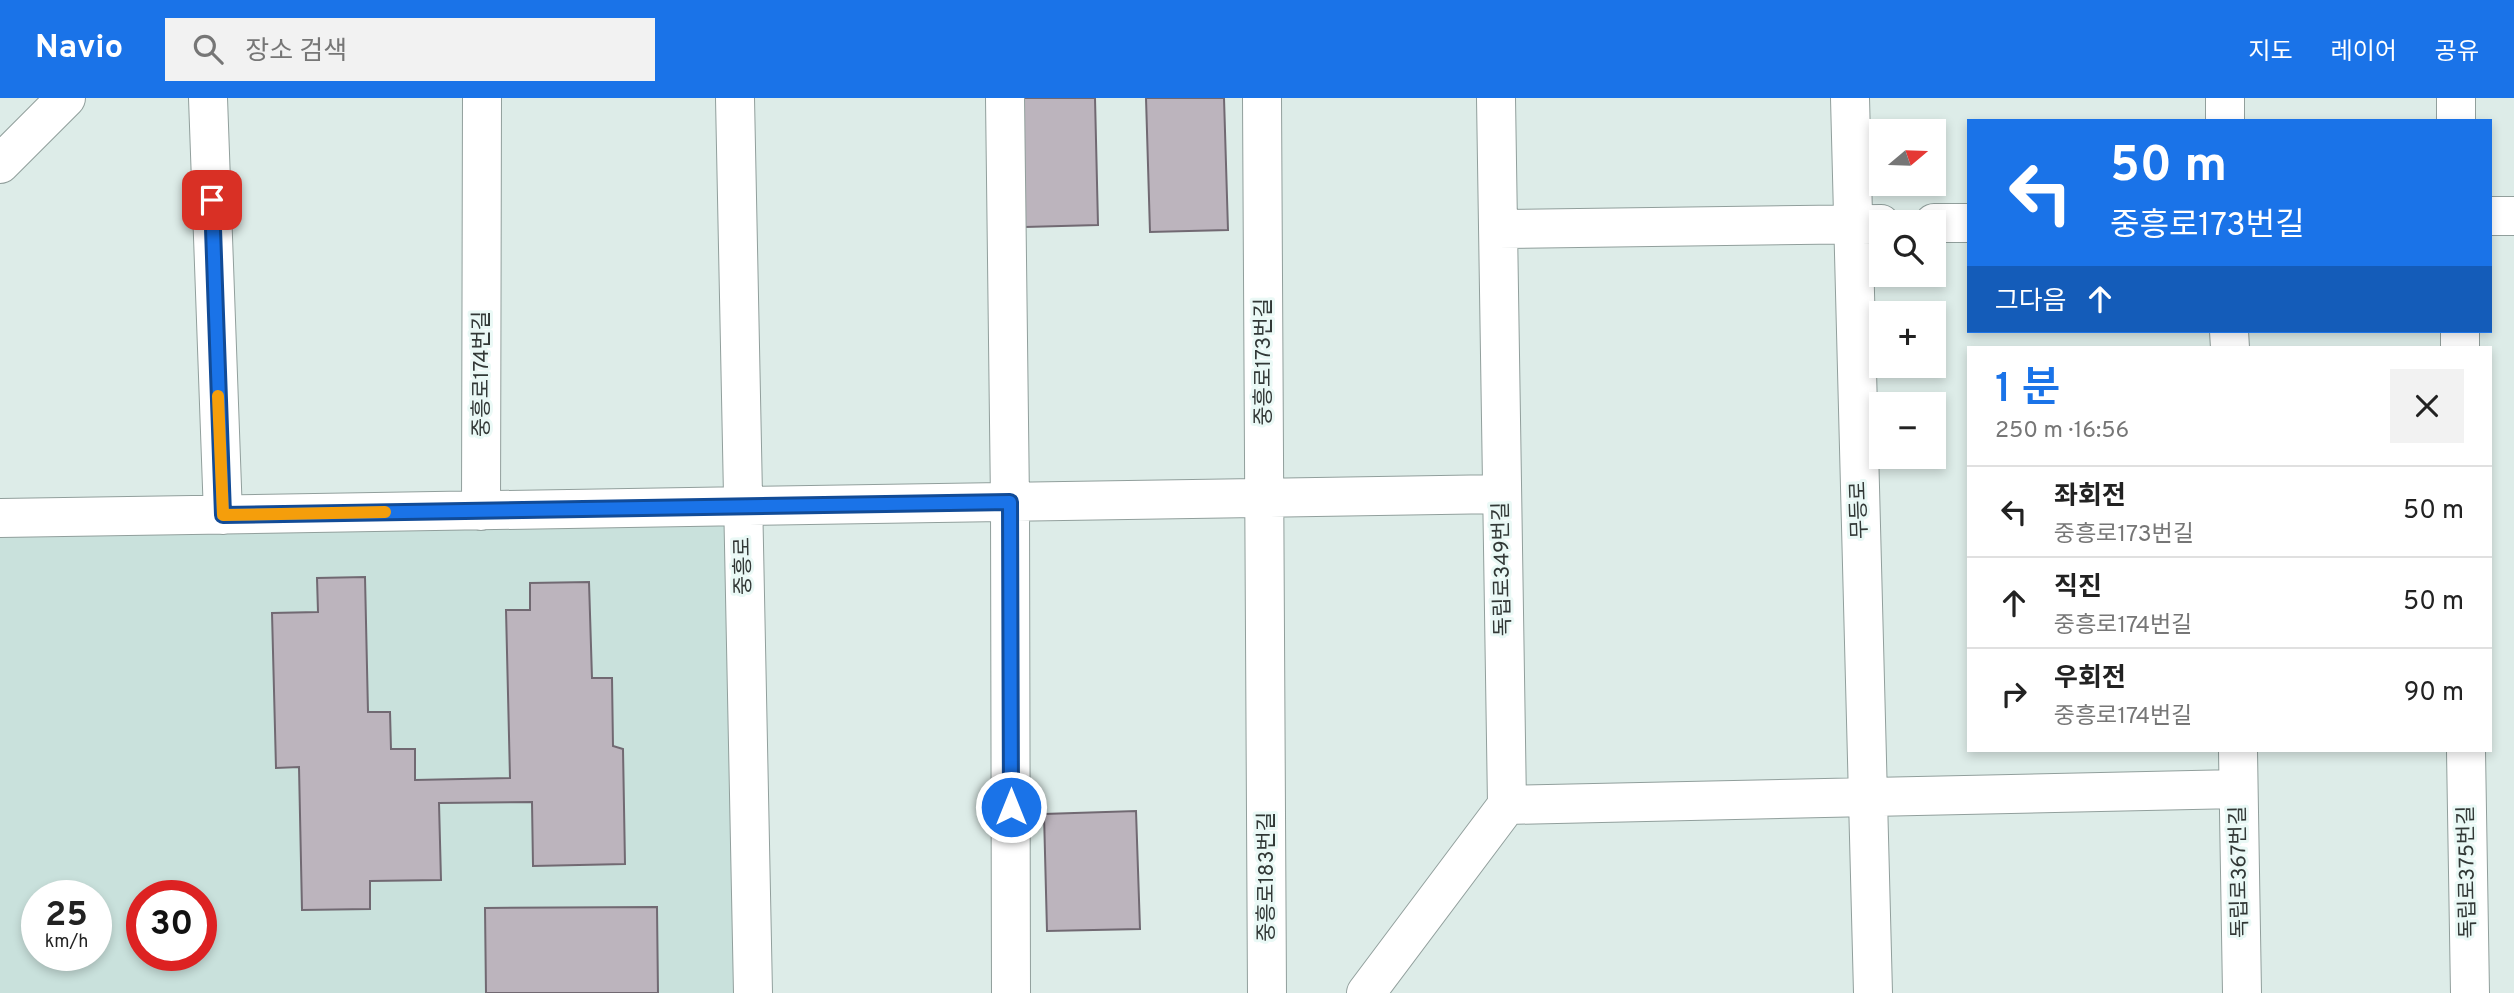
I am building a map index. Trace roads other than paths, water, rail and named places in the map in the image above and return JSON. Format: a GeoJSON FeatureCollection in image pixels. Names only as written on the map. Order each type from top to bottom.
{"type":"FeatureCollection","features":[{"type":"Feature","properties":{"kind":"street"},"geometry":{"type":"LineString","coordinates":[[0,164],[66,98]]}},
{"type":"Feature","properties":{"kind":"street"},"geometry":{"type":"LineString","coordinates":[[208,98],[223,515]]}},
{"type":"Feature","properties":{"kind":"street","name":"중흥로174번길"},"geometry":{"type":"LineString","coordinates":[[481,511],[482,98]]}},
{"type":"Feature","properties":{"kind":"street","name":"중흥로"},"geometry":{"type":"LineString","coordinates":[[735,98],[753,993]]}},
{"type":"Feature","properties":{"kind":"street"},"geometry":{"type":"LineString","coordinates":[[1005,98],[1010,502],[1011,993]]}},
{"type":"Feature","properties":{"kind":"street","name":"중흥로173번길"},"geometry":{"type":"LineString","coordinates":[[1262,98],[1266,761]]}},
{"type":"Feature","properties":{"kind":"street","name":"독립로349번길"},"geometry":{"type":"LineString","coordinates":[[1496,98],[1507,805]]}},
{"type":"Feature","properties":{"kind":"street","name":"무등로"},"geometry":{"type":"LineString","coordinates":[[1850,98],[1867,224],[1867,796],[1873,993]]}},
{"type":"Feature","properties":{"kind":"street"},"geometry":{"type":"LineString","coordinates":[[2225,98],[2225,119]]}},
{"type":"Feature","properties":{"kind":"street"},"geometry":{"type":"LineString","coordinates":[[2456,98],[2456,119]]}},
{"type":"Feature","properties":{"kind":"street"},"geometry":{"type":"LineString","coordinates":[[2492,216],[2514,216]]}},
{"type":"Feature","properties":{"kind":"street"},"geometry":{"type":"LineString","coordinates":[[1946,223],[1967,223]]}},
{"type":"Feature","properties":{"kind":"street"},"geometry":{"type":"LineString","coordinates":[[1498,229],[1867,224]]}},
{"type":"Feature","properties":{"kind":"street"},"geometry":{"type":"LineString","coordinates":[[0,518],[1502,494]]}},
{"type":"Feature","properties":{"kind":"street","name":"독립로367번길"},"geometry":{"type":"LineString","coordinates":[[2238,752],[2242,993]]}},
{"type":"Feature","properties":{"kind":"street","name":"독립로375번길"},"geometry":{"type":"LineString","coordinates":[[2466,752],[2470,993]]}},
{"type":"Feature","properties":{"kind":"street","name":"중흥로183번길"},"geometry":{"type":"LineString","coordinates":[[1266,761],[1267,993]]}},
{"type":"Feature","properties":{"kind":"street"},"geometry":{"type":"LineString","coordinates":[[1366,993],[1507,805],[2238,789]]}}]}
